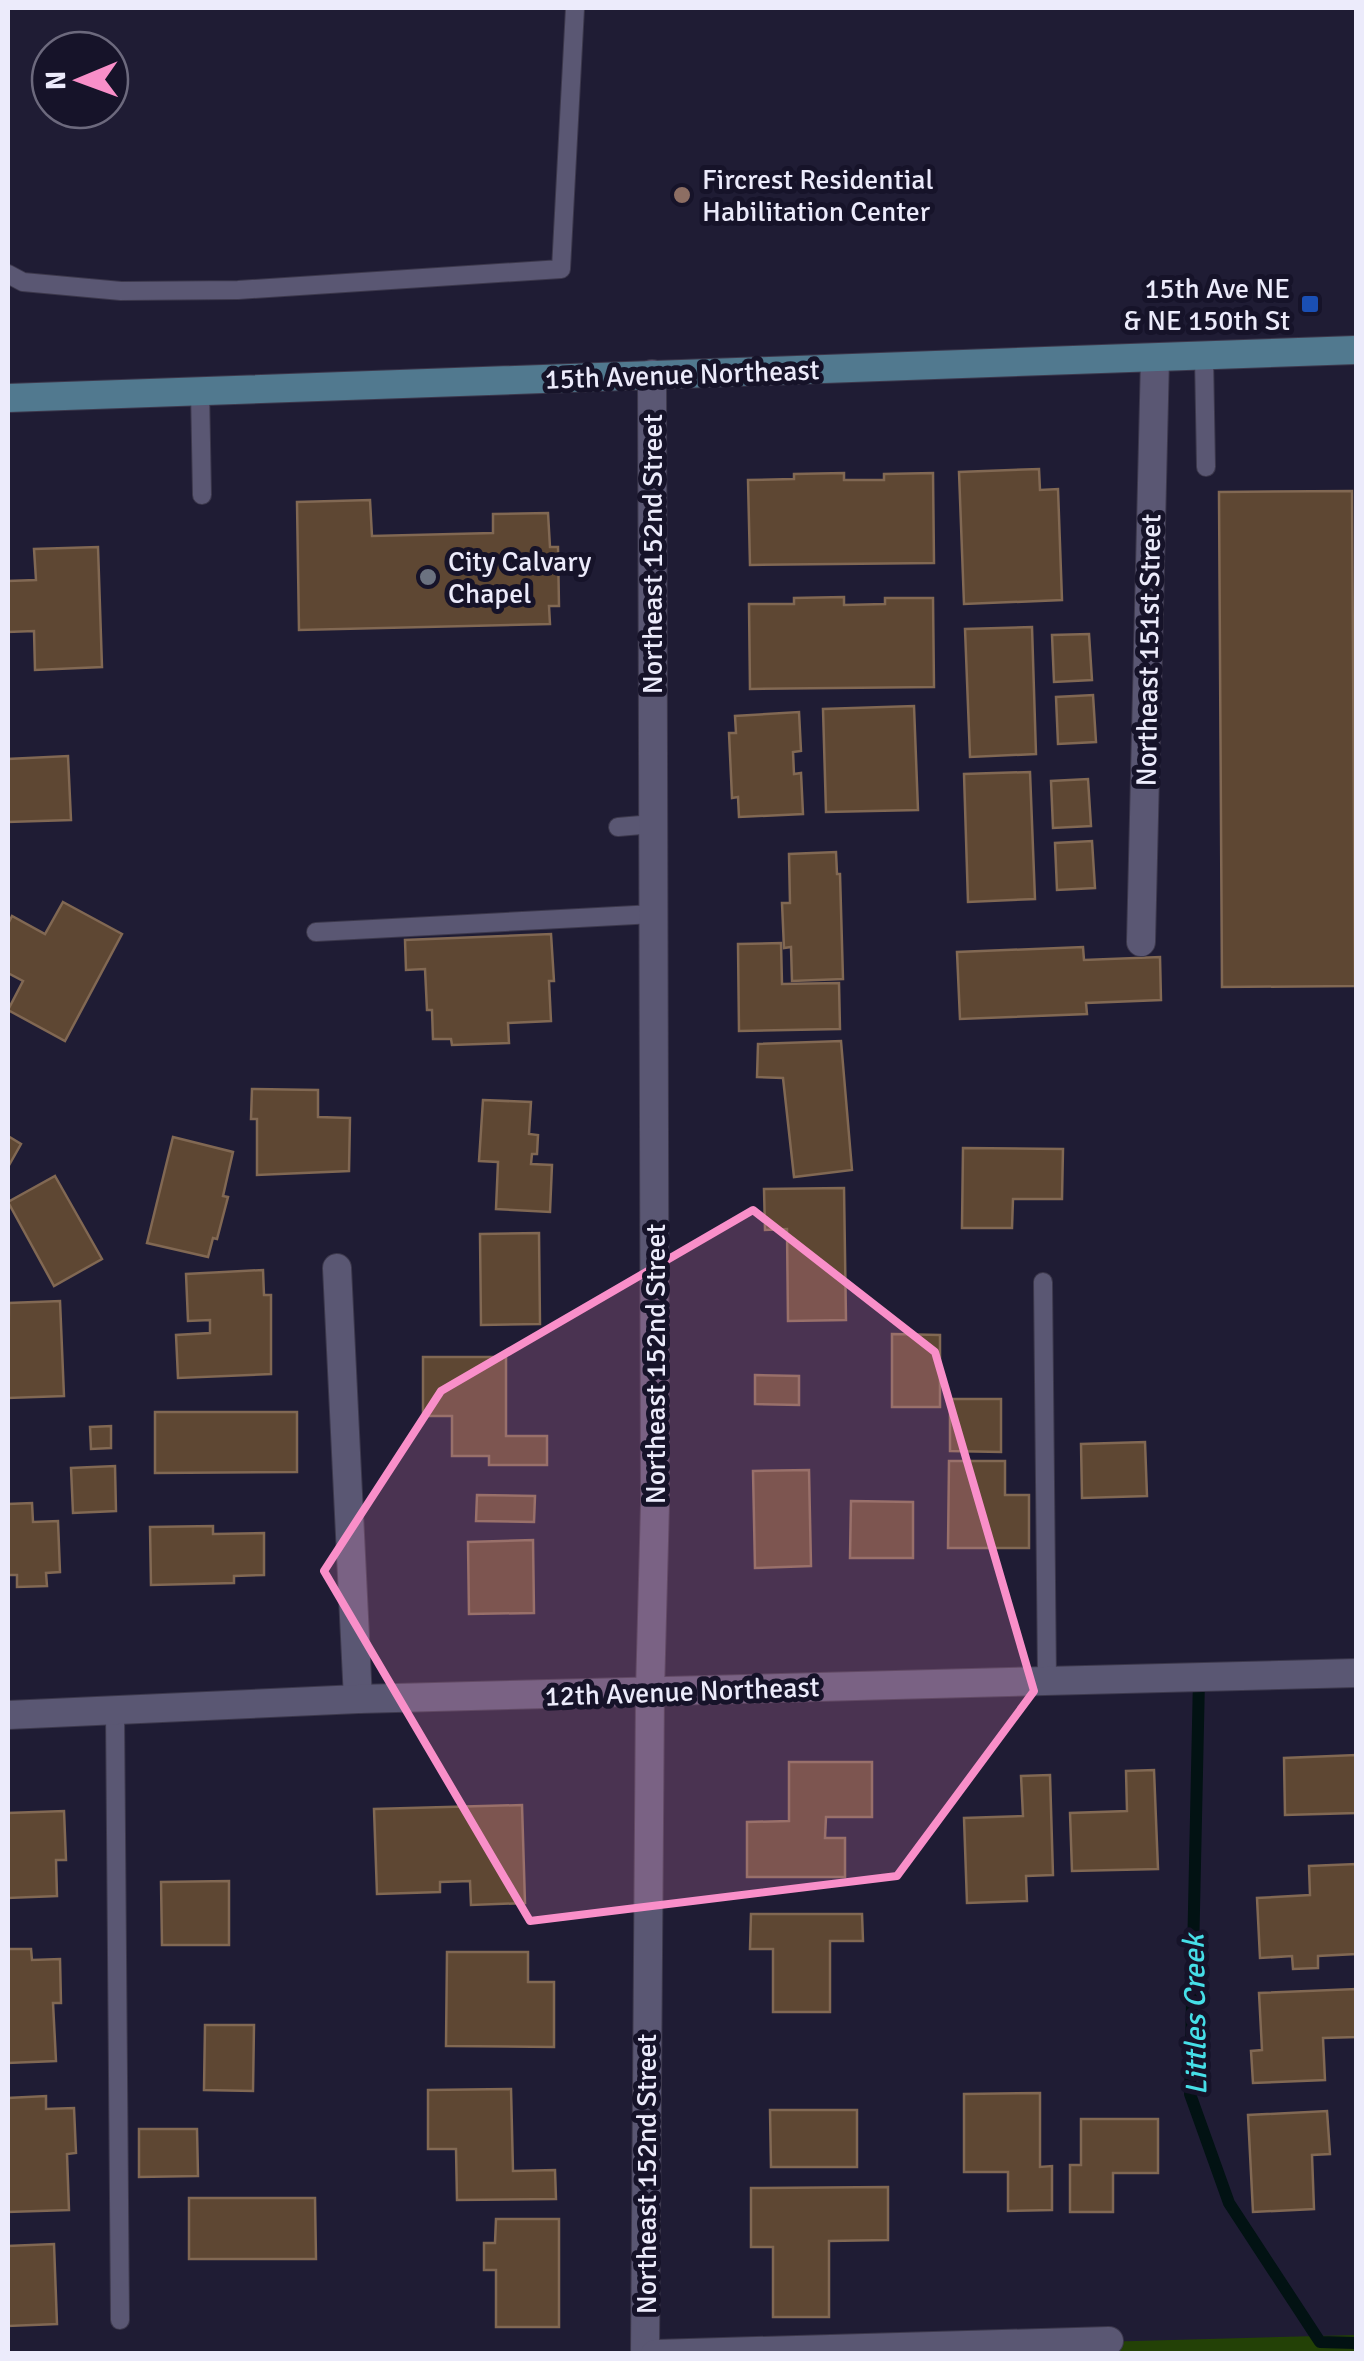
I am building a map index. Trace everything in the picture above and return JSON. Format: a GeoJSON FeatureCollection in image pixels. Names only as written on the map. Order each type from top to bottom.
{"type":"FeatureCollection","features":[{"type":"Feature","properties":{"kind":"main road","name":"15th Avenue Northeast"},"geometry":{"type":"LineString","coordinates":[[8,398],[1356,350]]}},
{"type":"Feature","properties":{"kind":"street","name":"Northeast 151st Street"},"geometry":{"type":"LineString","coordinates":[[1142,942],[1155,358]]}},
{"type":"Feature","properties":{"kind":"street","name":"Northeast 152nd Street"},"geometry":{"type":"LineString","coordinates":[[645,2354],[655,1504],[652,374]]}},
{"type":"Feature","properties":{"kind":"street"},"geometry":{"type":"LineString","coordinates":[[337,1268],[358,1699]]}},
{"type":"Feature","properties":{"kind":"street","name":"12th Avenue Northeast"},"geometry":{"type":"LineString","coordinates":[[8,1716],[358,1699],[1356,1673]]}},
{"type":"Feature","properties":{"kind":"street"},"geometry":{"type":"LineString","coordinates":[[655,2354],[1109,2341]]}},
{"type":"Feature","properties":{"kind":"lane"},"geometry":{"type":"LineString","coordinates":[[8,274],[23,282],[121,291],[238,290],[560,269],[575,8]]}},
{"type":"Feature","properties":{"kind":"lane"},"geometry":{"type":"LineString","coordinates":[[1204,356],[1206,467]]}},
{"type":"Feature","properties":{"kind":"lane"},"geometry":{"type":"LineString","coordinates":[[200,390],[202,494]]}},
{"type":"Feature","properties":{"kind":"lane"},"geometry":{"type":"LineString","coordinates":[[618,827],[654,824]]}},
{"type":"Feature","properties":{"kind":"lane"},"geometry":{"type":"LineString","coordinates":[[316,932],[654,914]]}},
{"type":"Feature","properties":{"kind":"lane"},"geometry":{"type":"LineString","coordinates":[[1044,1282],[1047,1680]]}},
{"type":"Feature","properties":{"kind":"lane"},"geometry":{"type":"LineString","coordinates":[[116,1711],[120,2320]]}},
{"type":"Feature","properties":{"kind":"highlighted area"},"geometry":{"type":"Polygon","coordinates":[[[753,1210],[935,1352],[1034,1691],[897,1876],[530,1921],[324,1571],[441,1391],[753,1210]]]}},
{"type":"Feature","properties":{"kind":"green space"},"geometry":{"type":"Polygon","coordinates":[[[1356,2335],[1356,2354],[655,2354],[1356,2335]]]}},
{"type":"Feature","properties":{"kind":"building"},"geometry":{"type":"Polygon","coordinates":[[[1039,469],[1040,490],[1058,489],[1062,600],[964,604],[959,472],[1039,469]]]}},
{"type":"Feature","properties":{"kind":"building"},"geometry":{"type":"Polygon","coordinates":[[[844,473],[844,480],[884,480],[884,474],[933,473],[934,563],[750,565],[748,480],[844,473]]]}},
{"type":"Feature","properties":{"kind":"building"},"geometry":{"type":"Polygon","coordinates":[[[1352,491],[1355,986],[1222,987],[1219,492],[1352,491]]]}},
{"type":"Feature","properties":{"kind":"building","name":"City Calvary Chapel"},"geometry":{"type":"Polygon","coordinates":[[[370,500],[372,536],[493,533],[493,514],[548,513],[550,547],[558,547],[559,606],[549,606],[550,624],[299,630],[297,502],[370,500]]]}},
{"type":"Feature","properties":{"kind":"building"},"geometry":{"type":"Polygon","coordinates":[[[98,547],[102,667],[35,670],[34,631],[8,632],[8,581],[36,580],[34,549],[98,547]]]}},
{"type":"Feature","properties":{"kind":"building"},"geometry":{"type":"Polygon","coordinates":[[[844,597],[844,605],[885,604],[885,598],[933,598],[934,687],[750,689],[749,604],[794,604],[794,598],[844,597]]]}},
{"type":"Feature","properties":{"kind":"building"},"geometry":{"type":"Polygon","coordinates":[[[1032,627],[1036,754],[970,757],[965,629],[1032,627]]]}},
{"type":"Feature","properties":{"kind":"building"},"geometry":{"type":"Polygon","coordinates":[[[1089,634],[1092,680],[1054,682],[1052,635],[1089,634]]]}},
{"type":"Feature","properties":{"kind":"building"},"geometry":{"type":"Polygon","coordinates":[[[1093,695],[1096,742],[1058,744],[1056,697],[1093,695]]]}},
{"type":"Feature","properties":{"kind":"building"},"geometry":{"type":"Polygon","coordinates":[[[914,706],[918,810],[826,812],[823,709],[914,706]]]}},
{"type":"Feature","properties":{"kind":"building"},"geometry":{"type":"Polygon","coordinates":[[[799,712],[801,751],[793,752],[794,774],[801,773],[803,814],[739,817],[738,797],[732,798],[729,733],[736,733],[735,716],[799,712]]]}},
{"type":"Feature","properties":{"kind":"building"},"geometry":{"type":"Polygon","coordinates":[[[68,756],[71,820],[8,822],[8,759],[68,756]]]}},
{"type":"Feature","properties":{"kind":"building"},"geometry":{"type":"Polygon","coordinates":[[[1030,772],[1035,899],[968,902],[964,774],[1030,772]]]}},
{"type":"Feature","properties":{"kind":"building"},"geometry":{"type":"Polygon","coordinates":[[[1088,779],[1091,826],[1053,828],[1051,781],[1088,779]]]}},
{"type":"Feature","properties":{"kind":"building"},"geometry":{"type":"Polygon","coordinates":[[[1092,841],[1095,888],[1057,890],[1055,843],[1092,841]]]}},
{"type":"Feature","properties":{"kind":"building"},"geometry":{"type":"Polygon","coordinates":[[[836,852],[843,979],[792,981],[791,947],[784,948],[782,903],[790,903],[789,854],[836,852]]]}},
{"type":"Feature","properties":{"kind":"building"},"geometry":{"type":"Polygon","coordinates":[[[63,902],[122,934],[65,1041],[8,1010],[23,981],[8,973],[8,924],[12,916],[45,934],[63,902]]]}},
{"type":"Feature","properties":{"kind":"building"},"geometry":{"type":"Polygon","coordinates":[[[551,934],[551,1021],[508,1023],[509,1043],[452,1045],[451,1039],[433,1039],[425,969],[406,970],[405,940],[551,934]]]}},
{"type":"Feature","properties":{"kind":"building"},"geometry":{"type":"Polygon","coordinates":[[[781,943],[782,984],[839,983],[840,1029],[739,1031],[738,944],[781,943]]]}},
{"type":"Feature","properties":{"kind":"building"},"geometry":{"type":"Polygon","coordinates":[[[1083,947],[1084,960],[1160,957],[1161,1000],[1086,1003],[1087,1014],[960,1019],[957,952],[1083,947]]]}},
{"type":"Feature","properties":{"kind":"building"},"geometry":{"type":"Polygon","coordinates":[[[841,1041],[852,1170],[794,1177],[783,1078],[757,1077],[758,1044],[841,1041]]]}},
{"type":"Feature","properties":{"kind":"building"},"geometry":{"type":"Polygon","coordinates":[[[252,1089],[318,1090],[318,1117],[350,1118],[349,1171],[257,1175],[257,1119],[251,1119],[252,1089]]]}},
{"type":"Feature","properties":{"kind":"building"},"geometry":{"type":"Polygon","coordinates":[[[483,1100],[531,1102],[529,1134],[538,1135],[537,1154],[532,1154],[531,1164],[552,1165],[550,1212],[496,1209],[498,1162],[479,1161],[483,1100]]]}},
{"type":"Feature","properties":{"kind":"building"},"geometry":{"type":"Polygon","coordinates":[[[8,1136],[21,1144],[8,1167],[8,1136]]]}},
{"type":"Feature","properties":{"kind":"building"},"geometry":{"type":"Polygon","coordinates":[[[173,1137],[233,1152],[223,1196],[228,1197],[208,1257],[147,1243],[173,1137]]]}},
{"type":"Feature","properties":{"kind":"building"},"geometry":{"type":"Polygon","coordinates":[[[963,1148],[1063,1149],[1062,1199],[1013,1199],[1012,1228],[962,1228],[963,1148]]]}},
{"type":"Feature","properties":{"kind":"building"},"geometry":{"type":"Polygon","coordinates":[[[55,1176],[102,1259],[54,1286],[8,1202],[55,1176]]]}},
{"type":"Feature","properties":{"kind":"building"},"geometry":{"type":"Polygon","coordinates":[[[844,1188],[846,1320],[788,1321],[787,1229],[765,1230],[764,1189],[844,1188]]]}},
{"type":"Feature","properties":{"kind":"building"},"geometry":{"type":"Polygon","coordinates":[[[539,1233],[540,1324],[481,1325],[480,1234],[539,1233]]]}},
{"type":"Feature","properties":{"kind":"building"},"geometry":{"type":"Polygon","coordinates":[[[263,1270],[264,1295],[271,1295],[271,1374],[178,1378],[176,1335],[210,1333],[210,1320],[188,1321],[186,1274],[263,1270]]]}},
{"type":"Feature","properties":{"kind":"building"},"geometry":{"type":"Polygon","coordinates":[[[60,1301],[64,1396],[8,1398],[9,1303],[60,1301]]]}},
{"type":"Feature","properties":{"kind":"building"},"geometry":{"type":"Polygon","coordinates":[[[892,1334],[940,1335],[940,1407],[892,1407],[892,1334]]]}},
{"type":"Feature","properties":{"kind":"building"},"geometry":{"type":"Polygon","coordinates":[[[423,1357],[506,1357],[506,1436],[547,1436],[547,1465],[489,1465],[489,1456],[452,1456],[452,1416],[423,1416],[423,1357]]]}},
{"type":"Feature","properties":{"kind":"building"},"geometry":{"type":"Polygon","coordinates":[[[755,1375],[799,1376],[799,1405],[755,1404],[755,1375]]]}},
{"type":"Feature","properties":{"kind":"building"},"geometry":{"type":"Polygon","coordinates":[[[950,1399],[1001,1399],[1001,1452],[950,1451],[950,1399]]]}},
{"type":"Feature","properties":{"kind":"building"},"geometry":{"type":"Polygon","coordinates":[[[155,1412],[297,1412],[297,1472],[155,1473],[155,1412]]]}},
{"type":"Feature","properties":{"kind":"building"},"geometry":{"type":"Polygon","coordinates":[[[111,1426],[111,1448],[91,1449],[90,1427],[111,1426]]]}},
{"type":"Feature","properties":{"kind":"building"},"geometry":{"type":"Polygon","coordinates":[[[1145,1442],[1147,1496],[1082,1498],[1081,1444],[1145,1442]]]}},
{"type":"Feature","properties":{"kind":"building"},"geometry":{"type":"Polygon","coordinates":[[[949,1461],[1005,1461],[1005,1495],[1029,1495],[1029,1548],[948,1548],[949,1461]]]}},
{"type":"Feature","properties":{"kind":"building"},"geometry":{"type":"Polygon","coordinates":[[[115,1466],[116,1511],[73,1513],[71,1468],[115,1466]]]}},
{"type":"Feature","properties":{"kind":"building"},"geometry":{"type":"Polygon","coordinates":[[[809,1470],[811,1566],[755,1568],[753,1471],[809,1470]]]}},
{"type":"Feature","properties":{"kind":"building"},"geometry":{"type":"Polygon","coordinates":[[[477,1495],[535,1496],[534,1522],[476,1521],[477,1495]]]}},
{"type":"Feature","properties":{"kind":"building"},"geometry":{"type":"Polygon","coordinates":[[[851,1501],[913,1502],[913,1558],[850,1558],[851,1501]]]}},
{"type":"Feature","properties":{"kind":"building"},"geometry":{"type":"Polygon","coordinates":[[[32,1503],[33,1522],[58,1521],[60,1572],[46,1573],[47,1586],[17,1587],[17,1575],[8,1575],[8,1504],[32,1503]]]}},
{"type":"Feature","properties":{"kind":"building"},"geometry":{"type":"Polygon","coordinates":[[[213,1526],[213,1534],[264,1533],[264,1575],[234,1576],[234,1583],[151,1585],[150,1527],[213,1526]]]}},
{"type":"Feature","properties":{"kind":"building"},"geometry":{"type":"Polygon","coordinates":[[[533,1540],[534,1613],[469,1614],[468,1542],[533,1540]]]}},
{"type":"Feature","properties":{"kind":"building"},"geometry":{"type":"Polygon","coordinates":[[[1356,1755],[1356,1813],[1285,1815],[1284,1758],[1356,1755]]]}},
{"type":"Feature","properties":{"kind":"building"},"geometry":{"type":"Polygon","coordinates":[[[789,1762],[872,1762],[872,1817],[826,1817],[825,1838],[845,1838],[845,1877],[747,1877],[747,1822],[789,1821],[789,1762]]]}},
{"type":"Feature","properties":{"kind":"building"},"geometry":{"type":"Polygon","coordinates":[[[1154,1770],[1158,1869],[1072,1871],[1070,1813],[1127,1811],[1126,1771],[1154,1770]]]}},
{"type":"Feature","properties":{"kind":"building"},"geometry":{"type":"Polygon","coordinates":[[[1050,1775],[1053,1875],[1026,1876],[1027,1901],[967,1903],[964,1818],[1023,1816],[1021,1776],[1050,1775]]]}},
{"type":"Feature","properties":{"kind":"building"},"geometry":{"type":"Polygon","coordinates":[[[522,1805],[525,1903],[471,1905],[470,1881],[440,1882],[440,1892],[377,1894],[374,1809],[522,1805]]]}},
{"type":"Feature","properties":{"kind":"building"},"geometry":{"type":"Polygon","coordinates":[[[64,1811],[66,1860],[56,1860],[57,1896],[8,1898],[8,1813],[64,1811]]]}},
{"type":"Feature","properties":{"kind":"building"},"geometry":{"type":"Polygon","coordinates":[[[1356,1864],[1356,1954],[1318,1956],[1318,1968],[1293,1969],[1292,1956],[1260,1958],[1257,1898],[1310,1895],[1309,1866],[1356,1864]]]}},
{"type":"Feature","properties":{"kind":"building"},"geometry":{"type":"Polygon","coordinates":[[[229,1881],[229,1945],[162,1945],[161,1882],[229,1881]]]}},
{"type":"Feature","properties":{"kind":"building"},"geometry":{"type":"Polygon","coordinates":[[[751,1914],[862,1914],[863,1941],[830,1941],[830,2012],[773,2012],[773,1949],[750,1949],[751,1914]]]}},
{"type":"Feature","properties":{"kind":"building"},"geometry":{"type":"Polygon","coordinates":[[[8,1949],[31,1949],[32,1960],[60,1959],[61,2003],[53,2003],[56,2061],[8,2063],[8,1949]]]}},
{"type":"Feature","properties":{"kind":"building"},"geometry":{"type":"Polygon","coordinates":[[[447,1952],[528,1952],[528,1982],[554,1982],[554,2047],[446,2046],[447,1952]]]}},
{"type":"Feature","properties":{"kind":"building"},"geometry":{"type":"Polygon","coordinates":[[[1356,1989],[1356,2037],[1323,2038],[1325,2080],[1253,2083],[1251,2051],[1262,2050],[1259,1993],[1356,1989]]]}},
{"type":"Feature","properties":{"kind":"building"},"geometry":{"type":"Polygon","coordinates":[[[205,2025],[254,2025],[253,2091],[204,2090],[205,2025]]]}},
{"type":"Feature","properties":{"kind":"building"},"geometry":{"type":"Polygon","coordinates":[[[511,2089],[513,2171],[555,2170],[556,2199],[457,2200],[456,2149],[428,2149],[428,2090],[511,2089]]]}},
{"type":"Feature","properties":{"kind":"building"},"geometry":{"type":"Polygon","coordinates":[[[1040,2093],[1040,2167],[1052,2166],[1052,2210],[1008,2211],[1008,2172],[964,2172],[964,2094],[1040,2093]]]}},
{"type":"Feature","properties":{"kind":"building"},"geometry":{"type":"Polygon","coordinates":[[[46,2096],[46,2109],[74,2108],[76,2153],[67,2154],[69,2210],[8,2212],[8,2098],[46,2096]]]}},
{"type":"Feature","properties":{"kind":"building"},"geometry":{"type":"Polygon","coordinates":[[[770,2110],[857,2110],[857,2167],[771,2167],[770,2110]]]}},
{"type":"Feature","properties":{"kind":"building"},"geometry":{"type":"Polygon","coordinates":[[[1327,2111],[1330,2154],[1312,2155],[1314,2209],[1253,2212],[1248,2115],[1327,2111]]]}},
{"type":"Feature","properties":{"kind":"building"},"geometry":{"type":"Polygon","coordinates":[[[1081,2119],[1158,2119],[1158,2173],[1113,2173],[1113,2212],[1070,2212],[1070,2165],[1081,2165],[1081,2119]]]}},
{"type":"Feature","properties":{"kind":"building"},"geometry":{"type":"Polygon","coordinates":[[[139,2129],[197,2129],[198,2176],[139,2177],[139,2129]]]}},
{"type":"Feature","properties":{"kind":"building"},"geometry":{"type":"Polygon","coordinates":[[[888,2187],[888,2240],[829,2241],[829,2317],[773,2317],[773,2247],[751,2247],[751,2188],[888,2187]]]}},
{"type":"Feature","properties":{"kind":"building"},"geometry":{"type":"Polygon","coordinates":[[[189,2198],[315,2198],[316,2259],[189,2259],[189,2198]]]}},
{"type":"Feature","properties":{"kind":"building"},"geometry":{"type":"Polygon","coordinates":[[[496,2219],[559,2219],[559,2327],[496,2327],[496,2270],[484,2270],[484,2243],[495,2243],[496,2219]]]}},
{"type":"Feature","properties":{"kind":"building"},"geometry":{"type":"Polygon","coordinates":[[[54,2244],[57,2324],[8,2326],[8,2246],[54,2244]]]}},
{"type":"Feature","properties":{"kind":"waterway","name":"Littles Creek"},"geometry":{"type":"LineString","coordinates":[[1199,1679],[1190,2094],[1229,2203],[1320,2342],[1356,2343]]}},
{"type":"Feature","properties":{"kind":"place","name":"Fircrest Residential Habilitation Center"},"geometry":{"type":"Point","coordinates":[682,195]}},
{"type":"Feature","properties":{"kind":"place","name":"15th Ave NE & NE 150th St"},"geometry":{"type":"Point","coordinates":[1310,304]}},
{"type":"Feature","properties":{"kind":"place","name":"City Calvary Chapel"},"geometry":{"type":"Point","coordinates":[428,577]}}]}
